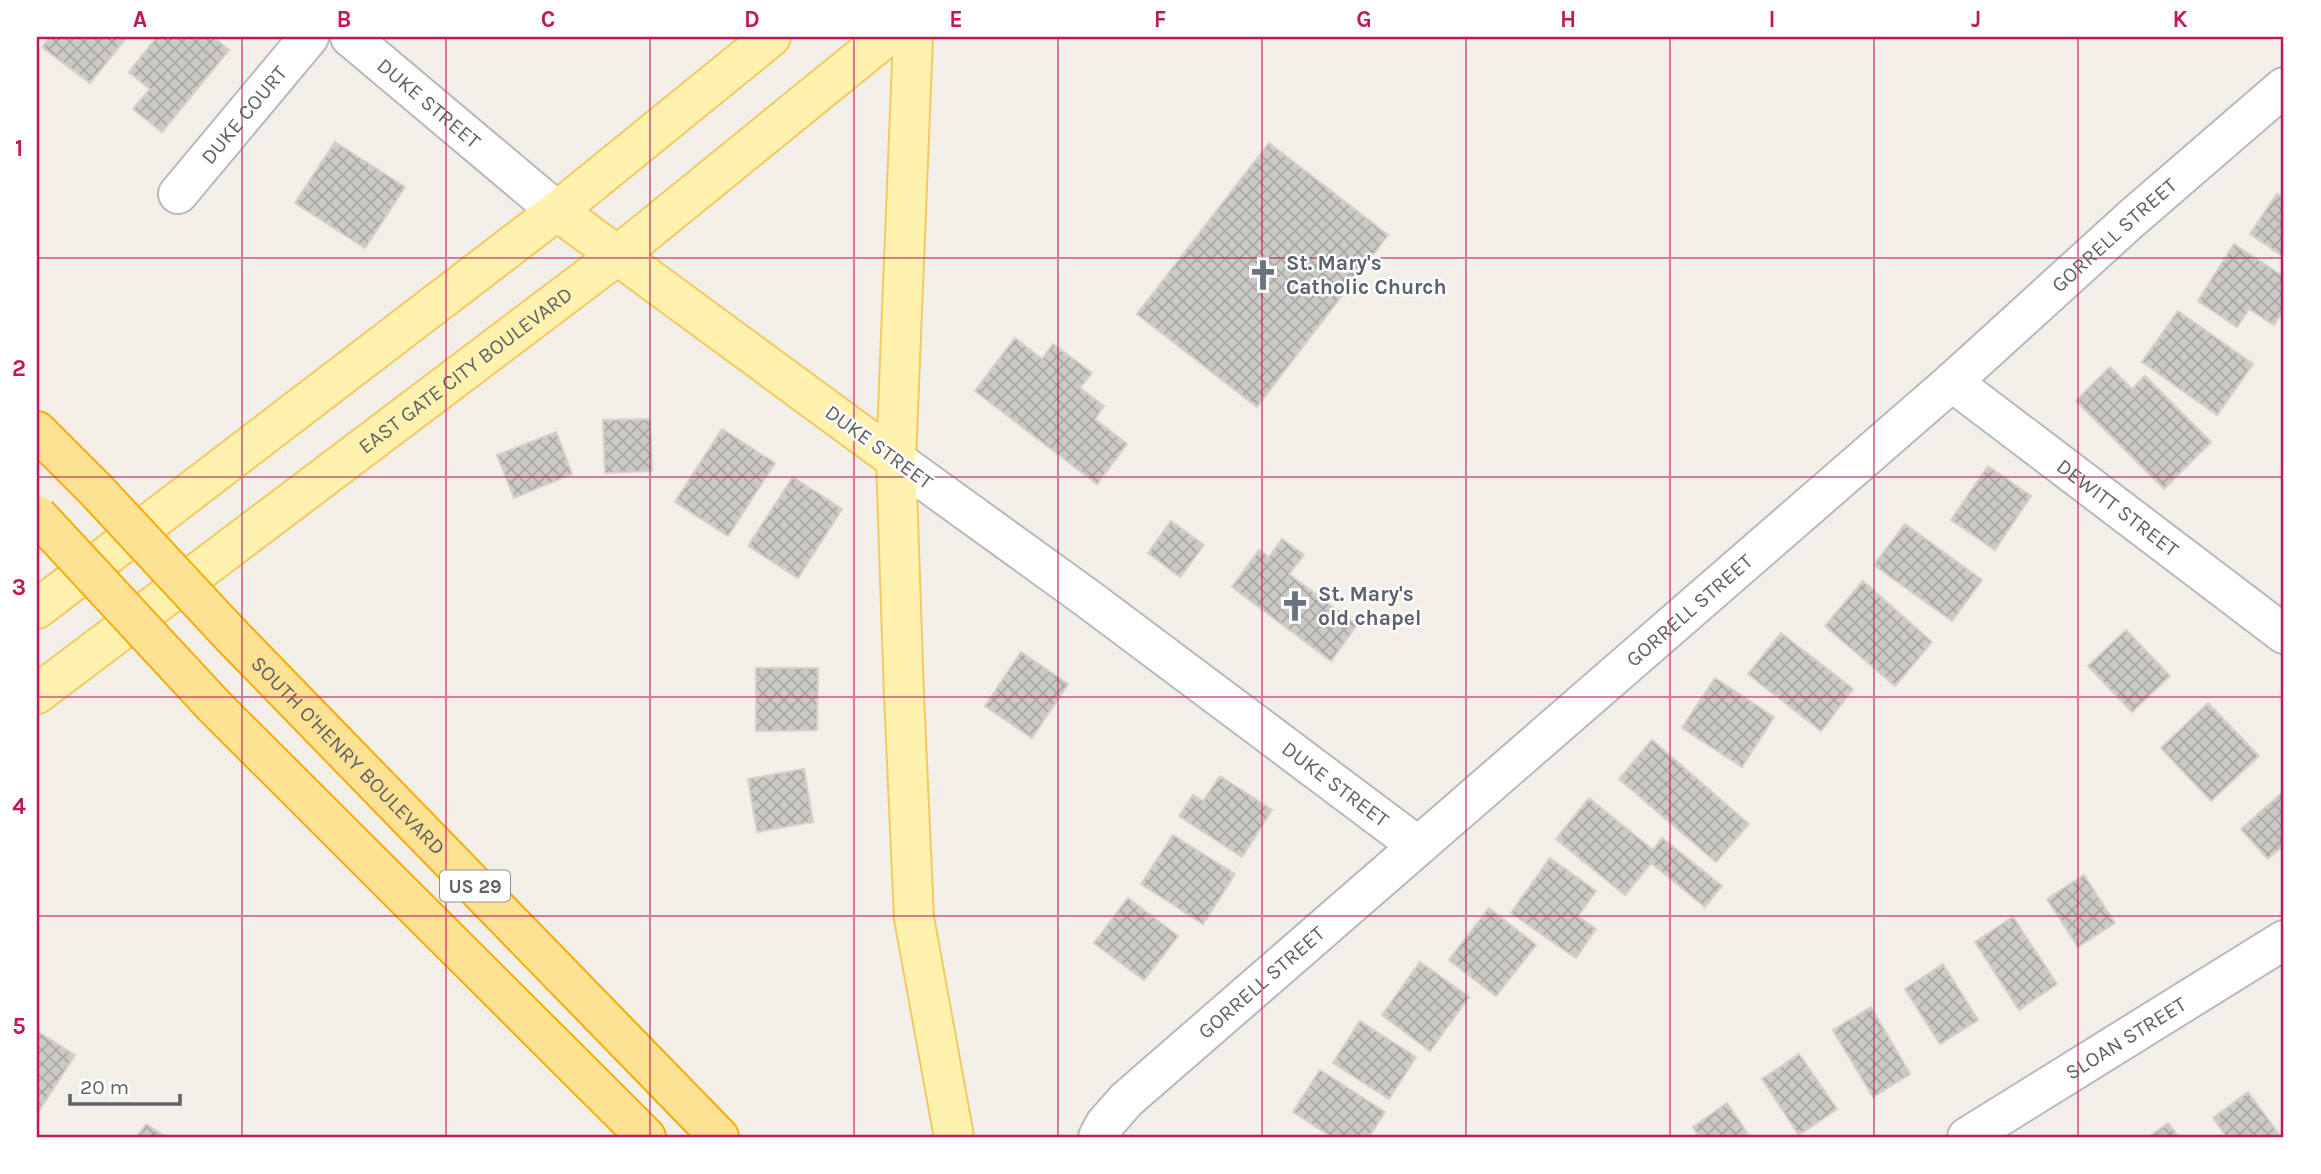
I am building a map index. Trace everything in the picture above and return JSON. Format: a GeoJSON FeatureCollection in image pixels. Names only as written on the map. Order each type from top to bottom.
{"type":"FeatureCollection","features":[{"type":"Feature","properties":{"kind":"highway","name":"SOUTH O'HENRY BOULEVARD"},"geometry":{"type":"LineString","coordinates":[[37,431],[231,635],[719,1137]]}},
{"type":"Feature","properties":{"kind":"highway","name":"US 29"},"geometry":{"type":"LineString","coordinates":[[37,515],[215,707],[646,1137]]}},
{"type":"Feature","properties":{"kind":"main road"},"geometry":{"type":"LineString","coordinates":[[37,609],[557,211],[771,37]]}},
{"type":"Feature","properties":{"kind":"main road","name":"EAST GATE CITY BOULEVARD"},"geometry":{"type":"LineString","coordinates":[[37,694],[618,256],[886,37]]}},
{"type":"Feature","properties":{"kind":"main road"},"geometry":{"type":"LineString","coordinates":[[913,37],[896,460],[914,918],[954,1137]]}},
{"type":"Feature","properties":{"kind":"main road","name":"DUKE STREET"},"geometry":{"type":"LineString","coordinates":[[557,211],[896,460]]}},
{"type":"Feature","properties":{"kind":"street","name":"DUKE COURT"},"geometry":{"type":"LineString","coordinates":[[178,194],[309,37]]}},
{"type":"Feature","properties":{"kind":"street","name":"DUKE STREET"},"geometry":{"type":"LineString","coordinates":[[350,37],[557,211]]}},
{"type":"Feature","properties":{"kind":"street","name":"GORRELL STREET"},"geometry":{"type":"LineString","coordinates":[[1098,1137],[1105,1124],[1126,1100],[1952,382],[2130,220],[2284,87]]}},
{"type":"Feature","properties":{"kind":"street","name":"DEWITT STREET"},"geometry":{"type":"LineString","coordinates":[[1952,382],[2284,634]]}},
{"type":"Feature","properties":{"kind":"street","name":"DUKE STREET"},"geometry":{"type":"LineString","coordinates":[[896,460],[1087,598],[1418,846]]}},
{"type":"Feature","properties":{"kind":"street","name":"SLOAN STREET"},"geometry":{"type":"LineString","coordinates":[[1967,1137],[2284,940]]}},
{"type":"Feature","properties":{"kind":"building"},"geometry":{"type":"Polygon","coordinates":[[[50,37],[127,37],[90,83],[42,47],[50,37]]]}},
{"type":"Feature","properties":{"kind":"building"},"geometry":{"type":"Polygon","coordinates":[[[157,37],[213,37],[229,50],[162,132],[133,109],[150,89],[129,72],[157,37]]]}},
{"type":"Feature","properties":{"kind":"building"},"geometry":{"type":"Polygon","coordinates":[[[335,142],[405,187],[365,248],[295,203],[335,142]]]}},
{"type":"Feature","properties":{"kind":"building","name":"St. Mary's Catholic Church"},"geometry":{"type":"Polygon","coordinates":[[[1269,143],[1388,235],[1257,407],[1137,314],[1269,143]]]}},
{"type":"Feature","properties":{"kind":"building"},"geometry":{"type":"Polygon","coordinates":[[[2277,194],[2284,199],[2284,257],[2250,234],[2277,194]]]}},
{"type":"Feature","properties":{"kind":"building"},"geometry":{"type":"Polygon","coordinates":[[[2234,244],[2284,277],[2284,309],[2274,325],[2249,309],[2237,327],[2198,301],[2234,244]]]}},
{"type":"Feature","properties":{"kind":"building"},"geometry":{"type":"Polygon","coordinates":[[[2178,311],[2253,364],[2217,415],[2142,362],[2178,311]]]}},
{"type":"Feature","properties":{"kind":"building"},"geometry":{"type":"Polygon","coordinates":[[[1015,338],[1042,359],[1053,344],[1092,373],[1080,388],[1104,406],[1095,419],[1127,444],[1097,484],[975,391],[1015,338]]]}},
{"type":"Feature","properties":{"kind":"building"},"geometry":{"type":"Polygon","coordinates":[[[2110,367],[2132,389],[2145,376],[2211,442],[2164,489],[2076,401],[2110,367]]]}},
{"type":"Feature","properties":{"kind":"building"},"geometry":{"type":"Polygon","coordinates":[[[650,419],[652,471],[605,473],[603,420],[650,419]]]}},
{"type":"Feature","properties":{"kind":"building"},"geometry":{"type":"Polygon","coordinates":[[[722,429],[775,463],[728,536],[675,502],[722,429]]]}},
{"type":"Feature","properties":{"kind":"building"},"geometry":{"type":"Polygon","coordinates":[[[556,432],[572,474],[514,498],[497,455],[556,432]]]}},
{"type":"Feature","properties":{"kind":"building"},"geometry":{"type":"Polygon","coordinates":[[[1988,466],[2031,496],[1995,550],[1951,520],[1988,466]]]}},
{"type":"Feature","properties":{"kind":"building"},"geometry":{"type":"Polygon","coordinates":[[[793,477],[842,509],[798,578],[748,546],[793,477]]]}},
{"type":"Feature","properties":{"kind":"building"},"geometry":{"type":"Polygon","coordinates":[[[1171,521],[1204,545],[1180,577],[1148,553],[1171,521]]]}},
{"type":"Feature","properties":{"kind":"building"},"geometry":{"type":"Polygon","coordinates":[[[1905,524],[1982,580],[1952,621],[1874,565],[1905,524]]]}},
{"type":"Feature","properties":{"kind":"building","name":"St. Mary's old chapel"},"geometry":{"type":"Polygon","coordinates":[[[1282,539],[1304,555],[1289,574],[1357,625],[1331,661],[1232,587],[1259,550],[1269,557],[1282,539]]]}},
{"type":"Feature","properties":{"kind":"building"},"geometry":{"type":"Polygon","coordinates":[[[1863,581],[1932,642],[1895,686],[1825,626],[1863,581]]]}},
{"type":"Feature","properties":{"kind":"building"},"geometry":{"type":"Polygon","coordinates":[[[2126,630],[2170,676],[2132,712],[2088,666],[2126,630]]]}},
{"type":"Feature","properties":{"kind":"building"},"geometry":{"type":"Polygon","coordinates":[[[1781,633],[1853,689],[1821,731],[1748,674],[1781,633]]]}},
{"type":"Feature","properties":{"kind":"building"},"geometry":{"type":"Polygon","coordinates":[[[1021,652],[1068,684],[1032,738],[985,706],[1021,652]]]}},
{"type":"Feature","properties":{"kind":"building"},"geometry":{"type":"Polygon","coordinates":[[[756,668],[818,668],[817,730],[756,731],[756,668]]]}},
{"type":"Feature","properties":{"kind":"building"},"geometry":{"type":"Polygon","coordinates":[[[1715,678],[1774,717],[1742,767],[1682,728],[1715,678]]]}},
{"type":"Feature","properties":{"kind":"building"},"geometry":{"type":"Polygon","coordinates":[[[2208,703],[2259,756],[2211,801],[2161,748],[2208,703]]]}},
{"type":"Feature","properties":{"kind":"building"},"geometry":{"type":"Polygon","coordinates":[[[1652,740],[1749,824],[1716,862],[1619,779],[1652,740]]]}},
{"type":"Feature","properties":{"kind":"building"},"geometry":{"type":"Polygon","coordinates":[[[804,769],[813,822],[757,832],[748,779],[804,769]]]}},
{"type":"Feature","properties":{"kind":"building"},"geometry":{"type":"Polygon","coordinates":[[[1220,776],[1272,810],[1242,857],[1179,816],[1193,795],[1203,801],[1220,776]]]}},
{"type":"Feature","properties":{"kind":"building"},"geometry":{"type":"Polygon","coordinates":[[[2284,791],[2284,845],[2268,859],[2241,829],[2284,791]]]}},
{"type":"Feature","properties":{"kind":"building"},"geometry":{"type":"Polygon","coordinates":[[[1589,798],[1653,850],[1662,838],[1722,886],[1705,907],[1651,863],[1625,895],[1556,839],[1589,798]]]}},
{"type":"Feature","properties":{"kind":"building"},"geometry":{"type":"Polygon","coordinates":[[[1173,835],[1235,874],[1203,924],[1141,884],[1173,835]]]}},
{"type":"Feature","properties":{"kind":"building"},"geometry":{"type":"Polygon","coordinates":[[[1550,858],[1596,891],[1578,916],[1596,929],[1576,958],[1511,913],[1550,858]]]}},
{"type":"Feature","properties":{"kind":"building"},"geometry":{"type":"Polygon","coordinates":[[[2084,875],[2115,923],[2078,947],[2047,899],[2084,875]]]}},
{"type":"Feature","properties":{"kind":"building"},"geometry":{"type":"Polygon","coordinates":[[[1128,898],[1178,936],[1144,980],[1094,943],[1128,898]]]}},
{"type":"Feature","properties":{"kind":"building"},"geometry":{"type":"Polygon","coordinates":[[[1489,908],[1536,945],[1496,996],[1449,960],[1489,908]]]}},
{"type":"Feature","properties":{"kind":"building"},"geometry":{"type":"Polygon","coordinates":[[[2013,917],[2057,984],[2019,1010],[1975,942],[2013,917]]]}},
{"type":"Feature","properties":{"kind":"building"},"geometry":{"type":"Polygon","coordinates":[[[1420,962],[1469,997],[1430,1051],[1382,1015],[1420,962]]]}},
{"type":"Feature","properties":{"kind":"building"},"geometry":{"type":"Polygon","coordinates":[[[1943,964],[1978,1020],[1940,1044],[1905,989],[1943,964]]]}},
{"type":"Feature","properties":{"kind":"building"},"geometry":{"type":"Polygon","coordinates":[[[1871,1007],[1910,1074],[1873,1097],[1833,1030],[1871,1007]]]}},
{"type":"Feature","properties":{"kind":"building"},"geometry":{"type":"Polygon","coordinates":[[[1360,1021],[1416,1057],[1389,1099],[1333,1063],[1360,1021]]]}},
{"type":"Feature","properties":{"kind":"building"},"geometry":{"type":"Polygon","coordinates":[[[37,1031],[75,1055],[37,1114],[37,1031]]]}},
{"type":"Feature","properties":{"kind":"building"},"geometry":{"type":"Polygon","coordinates":[[[1799,1054],[1837,1109],[1799,1135],[1762,1079],[1799,1054]]]}},
{"type":"Feature","properties":{"kind":"building"},"geometry":{"type":"Polygon","coordinates":[[[1320,1070],[1385,1112],[1369,1137],[1332,1137],[1293,1112],[1320,1070]]]}},
{"type":"Feature","properties":{"kind":"building"},"geometry":{"type":"Polygon","coordinates":[[[2248,1092],[2281,1137],[2227,1137],[2213,1118],[2248,1092]]]}},
{"type":"Feature","properties":{"kind":"building"},"geometry":{"type":"Polygon","coordinates":[[[1727,1103],[1750,1137],[1699,1137],[1693,1127],[1727,1103]]]}},
{"type":"Feature","properties":{"kind":"building"},"geometry":{"type":"Polygon","coordinates":[[[2168,1123],[2179,1137],[2149,1137],[2168,1123]]]}},
{"type":"Feature","properties":{"kind":"building"},"geometry":{"type":"Polygon","coordinates":[[[146,1124],[166,1137],[137,1137],[146,1124]]]}},
{"type":"Feature","properties":{"kind":"place","name":"St. Mary's Catholic Church"},"geometry":{"type":"Point","coordinates":[1263,275]}},
{"type":"Feature","properties":{"kind":"place","name":"St. Mary's old chapel"},"geometry":{"type":"Point","coordinates":[1295,606]}}]}
